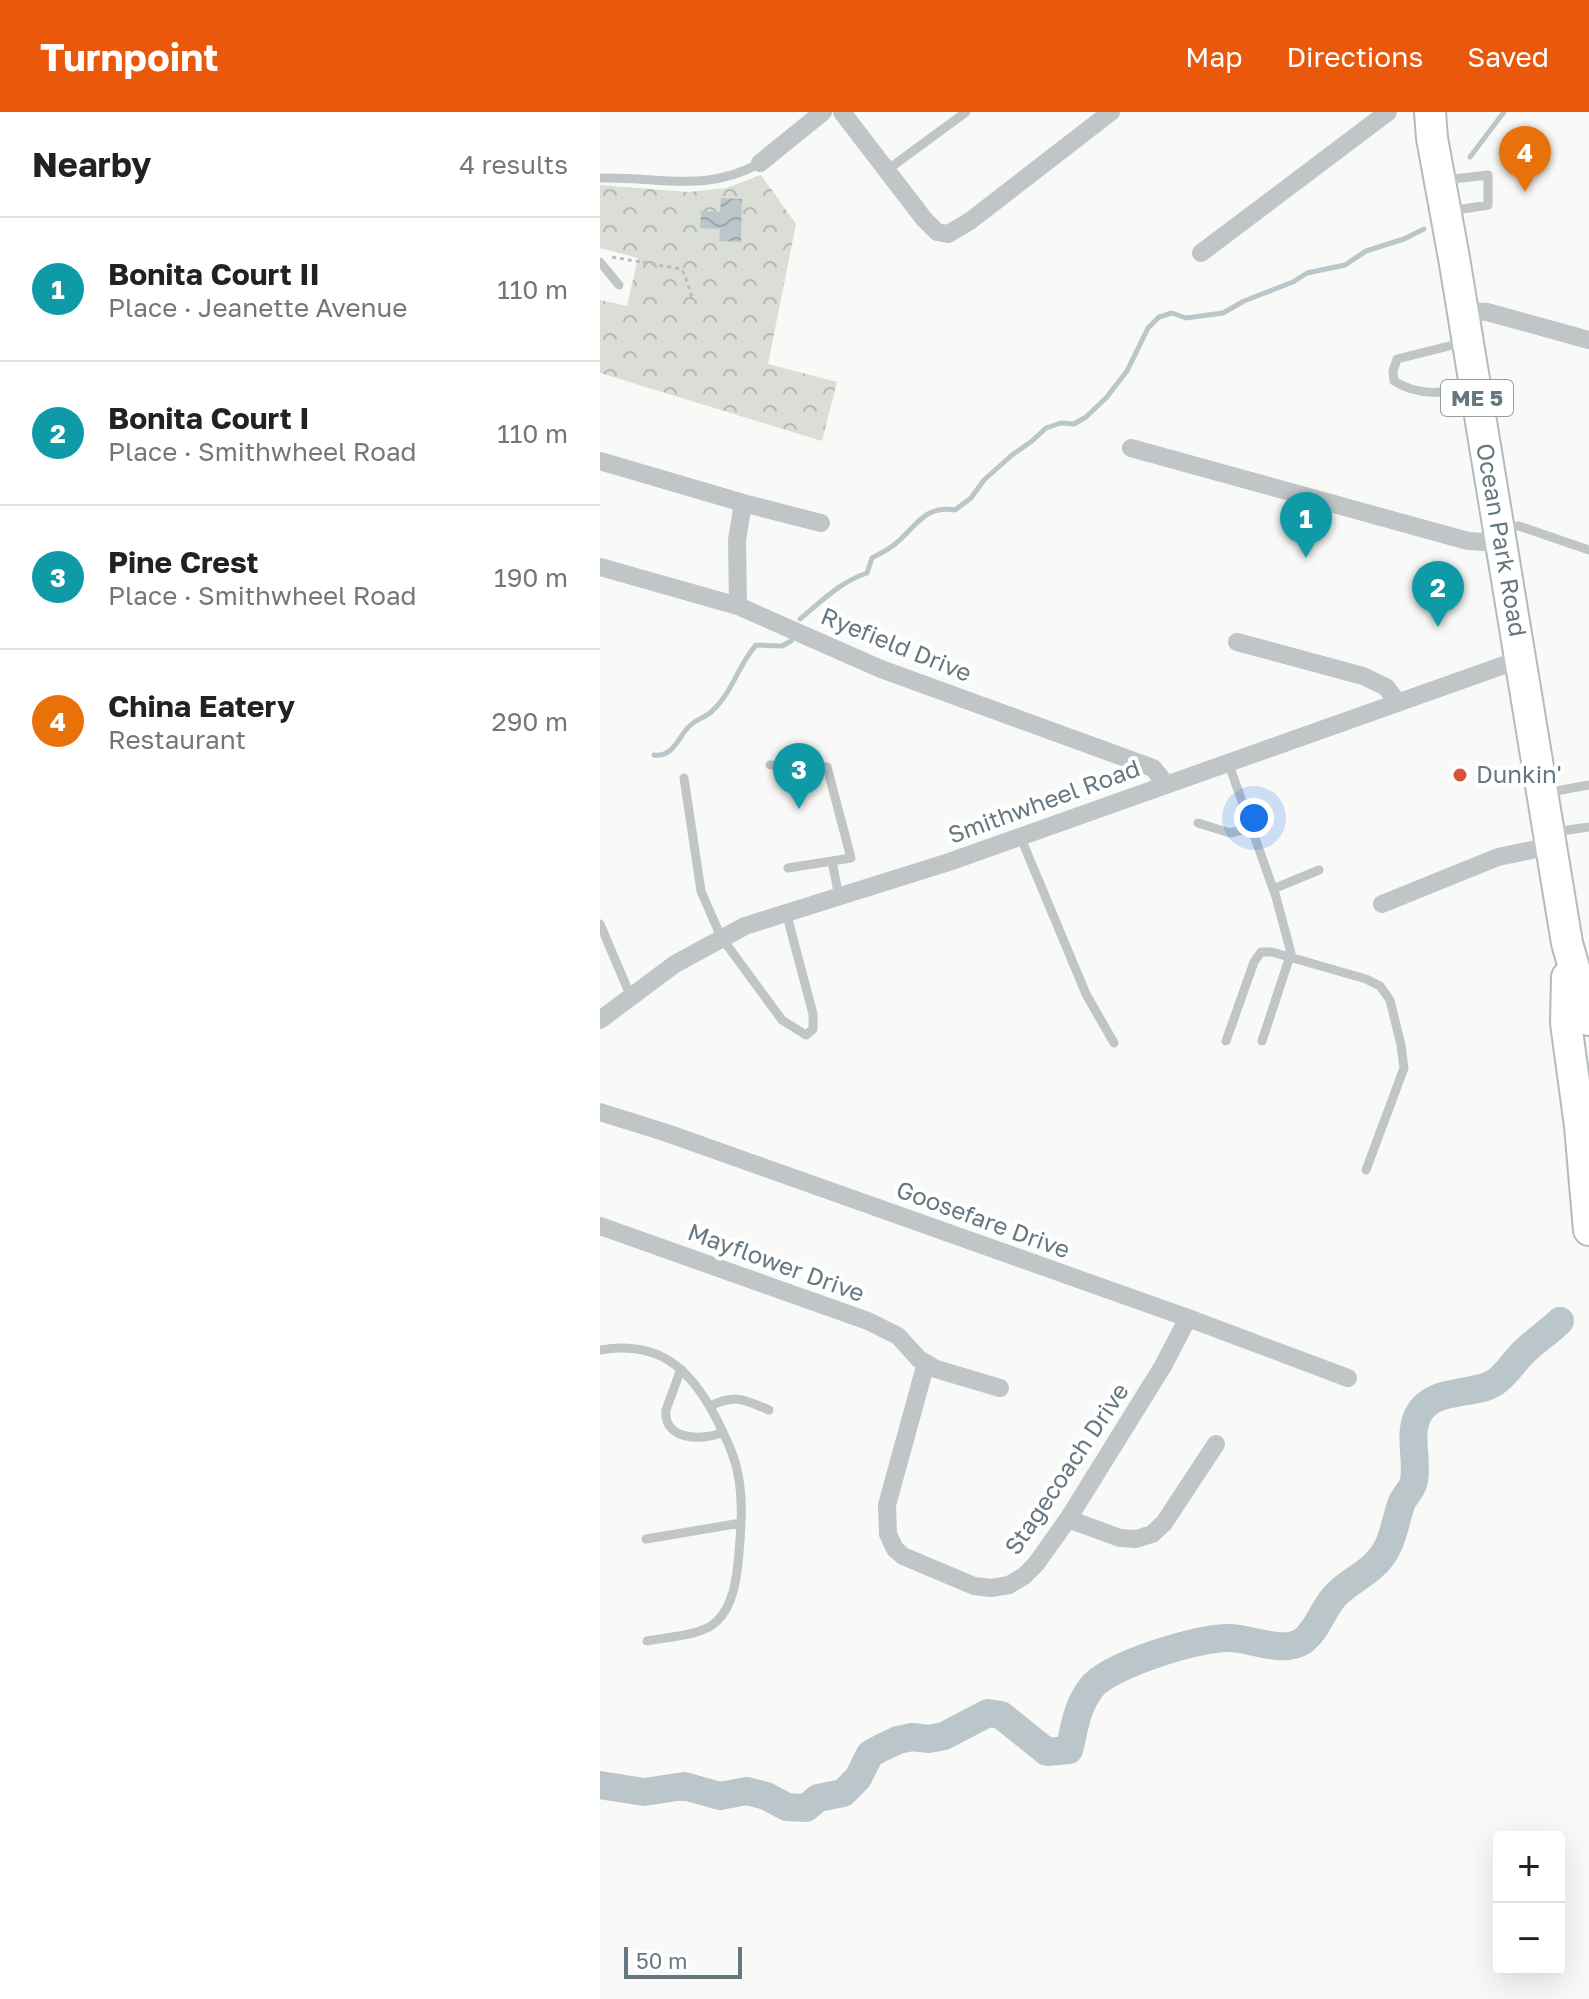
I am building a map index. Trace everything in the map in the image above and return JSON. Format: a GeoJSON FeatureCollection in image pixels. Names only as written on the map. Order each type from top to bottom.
{"type":"FeatureCollection","features":[{"type":"Feature","properties":{"kind":"main road","name":"Ocean Park Road"},"geometry":{"type":"LineString","coordinates":[[1427,121],[1446,212],[1567,943],[1589,1020]]}},
{"type":"Feature","properties":{"kind":"main road","name":"Ocean Park Road"},"geometry":{"type":"LineString","coordinates":[[1567,943],[1566,1023],[1580,1126],[1589,1230]]}},
{"type":"Feature","properties":{"kind":"street"},"geometry":{"type":"LineString","coordinates":[[760,163],[823,112]]}},
{"type":"Feature","properties":{"kind":"street"},"geometry":{"type":"LineString","coordinates":[[842,112],[924,219],[937,232],[948,234],[963,226],[1111,112]]}},
{"type":"Feature","properties":{"kind":"street"},"geometry":{"type":"LineString","coordinates":[[1201,253],[1388,112]]}},
{"type":"Feature","properties":{"kind":"street"},"geometry":{"type":"LineString","coordinates":[[1462,311],[1487,312],[1589,340]]}},
{"type":"Feature","properties":{"kind":"street"},"geometry":{"type":"LineString","coordinates":[[1131,448],[1468,541],[1499,536]]}},
{"type":"Feature","properties":{"kind":"street"},"geometry":{"type":"LineString","coordinates":[[600,461],[821,523]]}},
{"type":"Feature","properties":{"kind":"street"},"geometry":{"type":"LineString","coordinates":[[738,606],[737,540],[743,503]]}},
{"type":"Feature","properties":{"kind":"street","name":"Ryefield Drive"},"geometry":{"type":"LineString","coordinates":[[600,567],[738,606],[881,669],[1153,768],[1166,784]]}},
{"type":"Feature","properties":{"kind":"street"},"geometry":{"type":"LineString","coordinates":[[1237,642],[1363,676],[1386,687],[1398,703]]}},
{"type":"Feature","properties":{"kind":"street","name":"Smithwheel Road"},"geometry":{"type":"LineString","coordinates":[[600,1020],[675,964],[721,937],[763,919],[839,897],[1020,836],[1521,659]]}},
{"type":"Feature","properties":{"kind":"street"},"geometry":{"type":"LineString","coordinates":[[1382,904],[1498,857],[1550,840]]}},
{"type":"Feature","properties":{"kind":"street","name":"Goosefare Drive"},"geometry":{"type":"LineString","coordinates":[[600,1112],[682,1138],[1348,1378]]}},
{"type":"Feature","properties":{"kind":"street","name":"Mayflower Drive"},"geometry":{"type":"LineString","coordinates":[[600,1226],[868,1321],[898,1336],[926,1363],[950,1374],[1000,1388]]}},
{"type":"Feature","properties":{"kind":"street","name":"Stagecoach Drive"},"geometry":{"type":"LineString","coordinates":[[926,1363],[887,1505],[888,1534],[895,1549],[903,1556],[949,1577],[983,1587],[1009,1585],[1036,1564],[1068,1519],[1155,1379],[1188,1318]]}},
{"type":"Feature","properties":{"kind":"street"},"geometry":{"type":"LineString","coordinates":[[1068,1519],[1120,1538],[1136,1539],[1152,1534],[1164,1523],[1216,1444]]}},
{"type":"Feature","properties":{"kind":"lane"},"geometry":{"type":"LineString","coordinates":[[887,170],[966,112]]}},
{"type":"Feature","properties":{"kind":"lane"},"geometry":{"type":"LineString","coordinates":[[600,178],[673,183],[709,181],[733,176],[760,163]]}},
{"type":"Feature","properties":{"kind":"lane"},"geometry":{"type":"LineString","coordinates":[[1440,180],[1488,175],[1488,205],[1446,212]]}},
{"type":"Feature","properties":{"kind":"lane"},"geometry":{"type":"LineString","coordinates":[[600,262],[619,285]]}},
{"type":"Feature","properties":{"kind":"lane"},"geometry":{"type":"LineString","coordinates":[[1467,341],[1397,359],[1394,381],[1410,390],[1436,394],[1475,388]]}},
{"type":"Feature","properties":{"kind":"lane"},"geometry":{"type":"LineString","coordinates":[[1499,536],[1519,526],[1589,550]]}},
{"type":"Feature","properties":{"kind":"lane"},"geometry":{"type":"LineString","coordinates":[[1228,762],[1273,889],[1288,936],[1291,958],[1262,1041]]}},
{"type":"Feature","properties":{"kind":"lane"},"geometry":{"type":"LineString","coordinates":[[770,765],[827,767],[851,858],[788,868]]}},
{"type":"Feature","properties":{"kind":"lane"},"geometry":{"type":"LineString","coordinates":[[684,778],[701,891],[721,937],[782,1020],[802,1034],[810,1034],[815,1023],[786,912]]}},
{"type":"Feature","properties":{"kind":"lane"},"geometry":{"type":"LineString","coordinates":[[1543,793],[1589,785]]}},
{"type":"Feature","properties":{"kind":"lane"},"geometry":{"type":"LineString","coordinates":[[1198,823],[1230,833],[1251,828]]}},
{"type":"Feature","properties":{"kind":"lane"},"geometry":{"type":"LineString","coordinates":[[1550,840],[1589,827]]}},
{"type":"Feature","properties":{"kind":"lane"},"geometry":{"type":"LineString","coordinates":[[1020,836],[1086,994],[1114,1043]]}},
{"type":"Feature","properties":{"kind":"lane"},"geometry":{"type":"LineString","coordinates":[[832,861],[839,897]]}},
{"type":"Feature","properties":{"kind":"lane"},"geometry":{"type":"LineString","coordinates":[[1273,889],[1319,870]]}},
{"type":"Feature","properties":{"kind":"lane"},"geometry":{"type":"LineString","coordinates":[[600,924],[631,997]]}},
{"type":"Feature","properties":{"kind":"lane"},"geometry":{"type":"LineString","coordinates":[[1226,1041],[1257,956],[1265,951],[1373,981],[1390,1000],[1404,1068],[1366,1170]]}},
{"type":"Feature","properties":{"kind":"lane"},"geometry":{"type":"LineString","coordinates":[[600,1350],[640,1349],[681,1369],[695,1382],[723,1432],[739,1481],[741,1523],[731,1598],[723,1614],[704,1630],[647,1641]]}},
{"type":"Feature","properties":{"kind":"lane"},"geometry":{"type":"LineString","coordinates":[[681,1369],[666,1410],[665,1417],[670,1428],[677,1433],[699,1438],[713,1437],[723,1432]]}},
{"type":"Feature","properties":{"kind":"lane"},"geometry":{"type":"LineString","coordinates":[[710,1406],[727,1398],[739,1398],[769,1410]]}},
{"type":"Feature","properties":{"kind":"lane"},"geometry":{"type":"LineString","coordinates":[[646,1539],[741,1523]]}},
{"type":"Feature","properties":{"kind":"path"},"geometry":{"type":"LineString","coordinates":[[600,255],[681,269],[692,298]]}},
{"type":"Feature","properties":{"kind":"green space"},"geometry":{"type":"Polygon","coordinates":[[[761,175],[796,224],[768,364],[837,382],[822,441],[600,373],[600,300],[627,306],[638,258],[600,248],[600,185],[689,192],[726,188],[761,175]]]}},
{"type":"Feature","properties":{"kind":"water"},"geometry":{"type":"Polygon","coordinates":[[[721,198],[742,199],[741,242],[719,241],[720,229],[700,228],[701,211],[720,212],[721,198]]]}},
{"type":"Feature","properties":{"kind":"waterway"},"geometry":{"type":"LineString","coordinates":[[1470,157],[1504,112]]}},
{"type":"Feature","properties":{"kind":"waterway"},"geometry":{"type":"LineString","coordinates":[[800,619],[840,587],[867,573],[872,558],[895,544],[928,514],[944,509],[955,510],[971,498],[984,480],[1046,428],[1061,423],[1074,424],[1086,417],[1127,371],[1148,328],[1159,317],[1172,313],[1186,318],[1223,313],[1307,273],[1345,265],[1366,251],[1424,229]]}},
{"type":"Feature","properties":{"kind":"waterway"},"geometry":{"type":"LineString","coordinates":[[654,755],[669,751],[689,726],[718,705],[756,645],[782,646],[791,641]]}},
{"type":"Feature","properties":{"kind":"waterway"},"geometry":{"type":"LineString","coordinates":[[600,1785],[644,1792],[684,1786],[720,1796],[747,1791],[766,1796],[787,1807],[806,1808],[818,1798],[843,1793],[858,1778],[870,1754],[898,1740],[944,1736],[988,1713],[1001,1715],[1047,1752],[1069,1750],[1086,1695],[1101,1679],[1116,1670],[1178,1647],[1217,1639],[1295,1645],[1312,1631],[1334,1597],[1372,1567],[1385,1552],[1402,1502],[1414,1481],[1415,1423],[1424,1406],[1443,1396],[1494,1383],[1523,1352],[1560,1321]]}},
{"type":"Feature","properties":{"kind":"place","name":"China Eatery"},"geometry":{"type":"Point","coordinates":[1525,192]}},
{"type":"Feature","properties":{"kind":"place","name":"Bonita Court II"},"geometry":{"type":"Point","coordinates":[1306,558]}},
{"type":"Feature","properties":{"kind":"place","name":"Bonita Court I"},"geometry":{"type":"Point","coordinates":[1438,627]}},
{"type":"Feature","properties":{"kind":"place","name":"Dunkin'"},"geometry":{"type":"Point","coordinates":[1460,775]}},
{"type":"Feature","properties":{"kind":"place","name":"Pine Crest"},"geometry":{"type":"Point","coordinates":[799,809]}}]}
